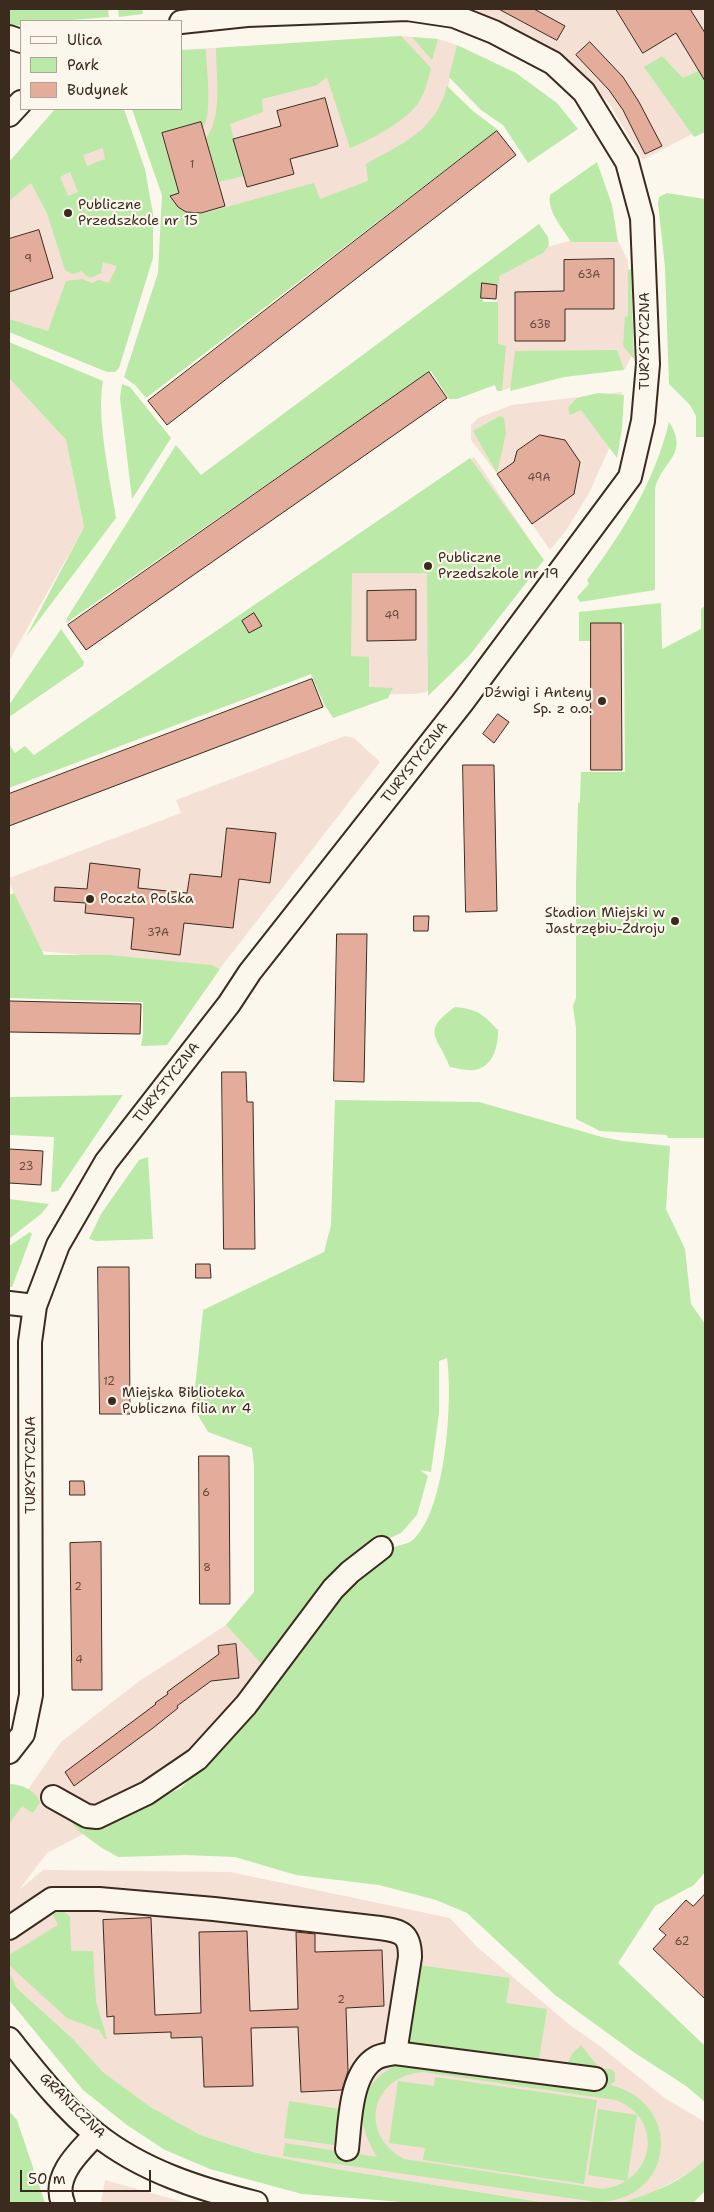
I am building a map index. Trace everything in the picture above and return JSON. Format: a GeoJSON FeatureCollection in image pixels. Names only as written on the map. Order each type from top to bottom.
{"type":"FeatureCollection","features":[{"type":"Feature","properties":{"kind":"street","name":"TURYSTYCZNA"},"geometry":{"type":"LineString","coordinates":[[9,1752],[23,1734],[31,1695],[30,1342],[35,1306],[58,1246],[106,1162],[229,1004],[250,972],[462,703],[630,477],[643,421],[648,364],[642,218],[627,162],[584,92],[553,63],[494,32],[454,16],[407,9],[247,12],[182,22]]}},
{"type":"Feature","properties":{"kind":"street"},"geometry":{"type":"LineString","coordinates":[[9,115],[20,103]]}},
{"type":"Feature","properties":{"kind":"street"},"geometry":{"type":"LineString","coordinates":[[9,1303],[35,1306]]}},
{"type":"Feature","properties":{"kind":"street"},"geometry":{"type":"LineString","coordinates":[[53,1797],[87,1816],[98,1817],[147,1793],[197,1759],[246,1705],[333,1589],[350,1572],[381,1548]]}},
{"type":"Feature","properties":{"kind":"street"},"geometry":{"type":"LineString","coordinates":[[9,1928],[52,1899],[99,1899],[234,1911],[380,1928],[399,1932],[406,1936],[410,1957],[395,2053]]}},
{"type":"Feature","properties":{"kind":"street","name":"GRANICZNA"},"geometry":{"type":"LineString","coordinates":[[9,2039],[62,2100],[96,2134],[131,2158],[174,2179],[256,2203]]}},
{"type":"Feature","properties":{"kind":"street"},"geometry":{"type":"LineString","coordinates":[[347,2150],[354,2096],[359,2079],[376,2058],[395,2053],[595,2079]]}},
{"type":"Feature","properties":{"kind":"street"},"geometry":{"type":"LineString","coordinates":[[63,2203],[61,2199],[62,2176],[96,2134]]}},
{"type":"Feature","properties":{"kind":"shaded area"},"geometry":{"type":"Polygon","coordinates":[[[472,9],[705,9],[705,127],[643,160],[609,103],[565,58],[526,34],[472,9]]]}},
{"type":"Feature","properties":{"kind":"shaded area"},"geometry":{"type":"Polygon","coordinates":[[[401,36],[438,39],[457,45],[436,144],[255,250],[173,273],[162,195],[132,110],[182,110],[182,50],[401,36]]]}},
{"type":"Feature","properties":{"kind":"shaded area","name":"Publiczne Przedszkole nr 15"},"geometry":{"type":"Polygon","coordinates":[[[93,110],[134,246],[84,348],[9,321],[9,180],[93,110]]]}},
{"type":"Feature","properties":{"kind":"shaded area"},"geometry":{"type":"Polygon","coordinates":[[[573,240],[618,241],[628,261],[632,355],[625,369],[530,380],[501,391],[495,343],[498,273],[543,248],[573,240]]]}},
{"type":"Feature","properties":{"kind":"shaded area"},"geometry":{"type":"Polygon","coordinates":[[[9,378],[66,440],[84,527],[9,661],[9,378]]]}},
{"type":"Feature","properties":{"kind":"shaded area"},"geometry":{"type":"Polygon","coordinates":[[[622,392],[616,433],[589,493],[567,529],[550,550],[501,479],[471,440],[471,425],[478,418],[512,405],[622,392]]]}},
{"type":"Feature","properties":{"kind":"shaded area","name":"Publiczne Przedszkole nr 19"},"geometry":{"type":"Polygon","coordinates":[[[474,457],[540,555],[426,692],[413,694],[344,695],[311,578],[474,457]]]}},
{"type":"Feature","properties":{"kind":"shaded area"},"geometry":{"type":"Polygon","coordinates":[[[345,736],[354,738],[380,762],[218,971],[213,968],[41,951],[9,883],[9,878],[181,813],[176,800],[345,736]]]}},
{"type":"Feature","properties":{"kind":"shaded area"},"geometry":{"type":"Polygon","coordinates":[[[226,1625],[274,1677],[171,1788],[47,1853],[19,1890],[43,1870],[230,1872],[450,1918],[476,1946],[570,2025],[601,2047],[666,2099],[705,2122],[705,2159],[693,2171],[653,2192],[621,2203],[548,2203],[336,2169],[257,2153],[200,2135],[149,2106],[103,2072],[73,2039],[9,1980],[9,1817],[61,1742],[138,1682],[226,1625]]]}},
{"type":"Feature","properties":{"kind":"shaded area"},"geometry":{"type":"Polygon","coordinates":[[[105,2180],[187,2203],[101,2203],[105,2180]]]}},
{"type":"Feature","properties":{"kind":"green space"},"geometry":{"type":"Polygon","coordinates":[[[9,9],[108,9],[109,17],[72,20],[20,20],[20,25],[9,26],[9,9]]]}},
{"type":"Feature","properties":{"kind":"green space"},"geometry":{"type":"Polygon","coordinates":[[[118,9],[142,9],[143,14],[119,17],[118,9]]]}},
{"type":"Feature","properties":{"kind":"green space"},"geometry":{"type":"Polygon","coordinates":[[[401,36],[431,68],[419,102],[406,116],[378,135],[350,148],[327,77],[317,85],[262,99],[263,112],[230,124],[243,176],[219,182],[206,138],[215,119],[217,107],[216,48],[401,36]]]}},
{"type":"Feature","properties":{"kind":"green space"},"geometry":{"type":"Polygon","coordinates":[[[412,37],[438,39],[432,60],[412,37]]]}},
{"type":"Feature","properties":{"kind":"green space"},"geometry":{"type":"Polygon","coordinates":[[[457,45],[516,73],[557,103],[578,129],[528,163],[503,125],[481,110],[449,77],[457,45]]]}},
{"type":"Feature","properties":{"kind":"green space"},"geometry":{"type":"Polygon","coordinates":[[[206,49],[208,90],[208,112],[203,128],[202,123],[161,134],[180,194],[170,197],[179,208],[187,212],[201,214],[314,183],[320,199],[368,181],[366,164],[405,142],[426,125],[442,101],[447,86],[473,111],[498,130],[146,398],[135,385],[124,377],[158,273],[162,195],[132,110],[182,110],[182,50],[206,49]]]}},
{"type":"Feature","properties":{"kind":"green space"},"geometry":{"type":"Polygon","coordinates":[[[662,56],[683,78],[705,68],[705,132],[694,137],[644,67],[662,56]]]}},
{"type":"Feature","properties":{"kind":"green space"},"geometry":{"type":"Polygon","coordinates":[[[54,110],[124,110],[145,169],[153,214],[153,258],[119,368],[115,372],[107,372],[9,332],[9,319],[48,331],[66,281],[82,279],[92,283],[99,280],[109,283],[117,266],[103,262],[101,273],[90,278],[81,271],[73,274],[65,270],[47,213],[31,183],[9,201],[9,162],[54,110]],[[103,148],[83,155],[87,166],[105,159],[103,148]],[[70,172],[60,177],[68,196],[78,192],[70,172]]]}},
{"type":"Feature","properties":{"kind":"green space"},"geometry":{"type":"Polygon","coordinates":[[[597,162],[612,205],[618,242],[571,242],[553,214],[550,195],[597,162]]]}},
{"type":"Feature","properties":{"kind":"green space"},"geometry":{"type":"Polygon","coordinates":[[[667,193],[705,199],[705,437],[696,437],[696,416],[690,405],[669,384],[665,267],[658,203],[659,197],[667,193]]]}},
{"type":"Feature","properties":{"kind":"green space"},"geometry":{"type":"Polygon","coordinates":[[[539,224],[548,237],[549,245],[543,253],[499,276],[499,284],[483,285],[483,302],[498,302],[498,344],[506,346],[502,391],[497,391],[495,385],[457,399],[449,399],[431,371],[66,623],[67,618],[176,445],[201,475],[539,224]]]}},
{"type":"Feature","properties":{"kind":"green space"},"geometry":{"type":"Polygon","coordinates":[[[631,269],[634,359],[623,346],[625,317],[628,316],[628,270],[631,269]]]}},
{"type":"Feature","properties":{"kind":"green space"},"geometry":{"type":"Polygon","coordinates":[[[9,342],[103,381],[101,396],[102,430],[116,518],[26,637],[84,527],[66,440],[9,378],[9,342]]]}},
{"type":"Feature","properties":{"kind":"green space"},"geometry":{"type":"Polygon","coordinates":[[[617,350],[624,370],[564,377],[510,391],[515,351],[617,350]]]}},
{"type":"Feature","properties":{"kind":"green space"},"geometry":{"type":"Polygon","coordinates":[[[122,384],[130,387],[171,438],[132,499],[120,398],[122,384]]]}},
{"type":"Feature","properties":{"kind":"green space"},"geometry":{"type":"Polygon","coordinates":[[[598,393],[624,395],[622,429],[617,458],[581,410],[570,415],[568,407],[577,398],[598,393]]]}},
{"type":"Feature","properties":{"kind":"green space"},"geometry":{"type":"Polygon","coordinates":[[[500,416],[504,418],[506,433],[497,473],[473,431],[500,416]]]}},
{"type":"Feature","properties":{"kind":"green space"},"geometry":{"type":"Polygon","coordinates":[[[669,422],[677,442],[676,450],[658,479],[655,489],[655,590],[580,602],[577,597],[589,584],[587,580],[625,524],[646,485],[663,444],[669,422]]]}},
{"type":"Feature","properties":{"kind":"green space"},"geometry":{"type":"Polygon","coordinates":[[[470,458],[544,560],[469,656],[428,696],[427,573],[352,573],[351,656],[369,657],[369,687],[393,688],[388,698],[333,718],[324,704],[311,674],[9,788],[9,744],[15,753],[25,746],[34,755],[470,458]]]}},
{"type":"Feature","properties":{"kind":"green space"},"geometry":{"type":"Polygon","coordinates":[[[661,603],[662,649],[701,629],[701,609],[705,606],[705,1138],[668,1138],[667,1135],[600,1131],[576,1119],[576,1028],[573,1006],[576,998],[576,885],[578,803],[580,802],[581,772],[625,772],[624,624],[591,624],[591,641],[579,641],[579,612],[661,603]]]}},
{"type":"Feature","properties":{"kind":"green space"},"geometry":{"type":"Polygon","coordinates":[[[61,629],[84,662],[83,666],[9,717],[9,705],[61,629]]]}},
{"type":"Feature","properties":{"kind":"green space"},"geometry":{"type":"Polygon","coordinates":[[[14,893],[44,955],[109,955],[211,965],[220,969],[167,1045],[141,1046],[143,1002],[9,998],[9,895],[14,893]]]}},
{"type":"Feature","properties":{"kind":"green space"},"geometry":{"type":"Polygon","coordinates":[[[455,1007],[479,1013],[498,1030],[496,1049],[490,1060],[481,1068],[465,1070],[450,1067],[437,1041],[435,1029],[438,1023],[444,1015],[455,1007]]]}},
{"type":"Feature","properties":{"kind":"green space"},"geometry":{"type":"Polygon","coordinates":[[[123,1095],[58,1191],[51,1192],[54,1137],[9,1135],[9,1097],[123,1095]]]}},
{"type":"Feature","properties":{"kind":"green space"},"geometry":{"type":"Polygon","coordinates":[[[335,1100],[479,1102],[602,1137],[670,1146],[666,1209],[685,1249],[691,1304],[705,1324],[705,1872],[694,1885],[655,1906],[618,1963],[705,2046],[705,2102],[686,2086],[635,2053],[555,1995],[467,1913],[436,1900],[379,1885],[296,1875],[235,1857],[186,1855],[118,1857],[80,1832],[61,1811],[87,1822],[100,1821],[129,1812],[181,1788],[209,1759],[249,1710],[340,1587],[354,1574],[374,1564],[387,1550],[412,1541],[426,1523],[434,1502],[445,1452],[449,1400],[447,1358],[439,1361],[439,1413],[431,1472],[420,1470],[428,1476],[417,1515],[401,1533],[372,1546],[341,1570],[267,1670],[226,1625],[254,1592],[254,1466],[252,1448],[208,1432],[193,1407],[203,1310],[324,1252],[331,1225],[335,1100]]]}},
{"type":"Feature","properties":{"kind":"green space"},"geometry":{"type":"Polygon","coordinates":[[[148,1157],[153,1239],[96,1241],[89,1239],[101,1214],[139,1160],[148,1157]]]}},
{"type":"Feature","properties":{"kind":"green space"},"geometry":{"type":"Polygon","coordinates":[[[9,1199],[49,1204],[41,1214],[9,1239],[9,1199]]]}},
{"type":"Feature","properties":{"kind":"green space"},"geometry":{"type":"Polygon","coordinates":[[[30,1232],[32,1234],[12,1287],[9,1287],[9,1246],[30,1232]]]}},
{"type":"Feature","properties":{"kind":"green space"},"geometry":{"type":"Polygon","coordinates":[[[9,1784],[27,1788],[35,1794],[40,1802],[33,1813],[22,1806],[9,1824],[9,1784]]]}},
{"type":"Feature","properties":{"kind":"green space"},"geometry":{"type":"Polygon","coordinates":[[[62,1910],[70,1917],[71,1951],[93,1951],[96,2001],[107,2039],[99,2030],[67,2018],[9,1965],[9,1955],[58,1925],[53,1915],[56,1911],[62,1910]]]}},
{"type":"Feature","properties":{"kind":"green space"},"geometry":{"type":"Polygon","coordinates":[[[419,1965],[510,1978],[506,2003],[547,2009],[538,2065],[408,2048],[419,1965]]]}},
{"type":"Feature","properties":{"kind":"green space"},"geometry":{"type":"Polygon","coordinates":[[[9,1972],[16,1987],[73,2039],[103,2072],[149,2106],[200,2135],[257,2153],[336,2169],[547,2203],[415,2203],[302,2194],[210,2169],[165,2150],[127,2125],[83,2090],[9,2000],[9,1972]]]}},
{"type":"Feature","properties":{"kind":"green space"},"geometry":{"type":"Polygon","coordinates":[[[581,2045],[600,2069],[611,2069],[615,2073],[615,2081],[610,2085],[634,2095],[651,2111],[659,2130],[661,2150],[655,2170],[642,2186],[622,2198],[596,2202],[283,2156],[285,2143],[377,2157],[364,2128],[362,2114],[364,2102],[369,2090],[377,2079],[389,2069],[404,2061],[567,2064],[572,2054],[581,2045]],[[423,2072],[405,2076],[391,2084],[382,2095],[376,2108],[376,2122],[380,2135],[389,2148],[404,2159],[603,2189],[620,2184],[634,2175],[643,2163],[647,2149],[647,2135],[642,2121],[632,2109],[616,2100],[423,2072]]]}},
{"type":"Feature","properties":{"kind":"green space"},"geometry":{"type":"Polygon","coordinates":[[[435,2077],[597,2100],[584,2184],[423,2160],[425,2148],[389,2143],[398,2081],[434,2086],[435,2077]]]}},
{"type":"Feature","properties":{"kind":"green space"},"geometry":{"type":"Polygon","coordinates":[[[289,2101],[346,2110],[341,2146],[284,2138],[289,2101]]]}},
{"type":"Feature","properties":{"kind":"green space"},"geometry":{"type":"Polygon","coordinates":[[[598,2109],[637,2115],[627,2181],[588,2175],[598,2109]]]}},
{"type":"Feature","properties":{"kind":"green space"},"geometry":{"type":"Polygon","coordinates":[[[9,2111],[17,2120],[45,2203],[9,2203],[9,2111]]]}},
{"type":"Feature","properties":{"kind":"green space"},"geometry":{"type":"Polygon","coordinates":[[[705,2159],[705,2191],[693,2203],[621,2203],[655,2191],[677,2180],[705,2159]]]}},
{"type":"Feature","properties":{"kind":"building"},"geometry":{"type":"Polygon","coordinates":[[[499,9],[534,9],[565,26],[557,40],[499,9]]]}},
{"type":"Feature","properties":{"kind":"building"},"geometry":{"type":"Polygon","coordinates":[[[616,9],[690,9],[705,33],[705,81],[676,33],[643,53],[616,9]]]}},
{"type":"Feature","properties":{"kind":"building"},"geometry":{"type":"Polygon","coordinates":[[[590,42],[623,77],[639,102],[662,146],[645,154],[623,110],[609,90],[576,55],[590,42]]]}},
{"type":"Feature","properties":{"kind":"building"},"geometry":{"type":"Polygon","coordinates":[[[325,98],[338,146],[290,159],[294,174],[247,187],[233,139],[281,126],[277,111],[325,98]]]}},
{"type":"Feature","properties":{"kind":"building"},"geometry":{"type":"Polygon","coordinates":[[[201,122],[225,206],[201,213],[186,212],[178,207],[170,196],[179,193],[162,133],[201,122]]]}},
{"type":"Feature","properties":{"kind":"building"},"geometry":{"type":"Polygon","coordinates":[[[497,131],[516,155],[167,425],[148,401],[497,131]]]}},
{"type":"Feature","properties":{"kind":"building"},"geometry":{"type":"Polygon","coordinates":[[[39,230],[53,278],[9,292],[9,239],[39,230]]]}},
{"type":"Feature","properties":{"kind":"building"},"geometry":{"type":"Polygon","coordinates":[[[614,259],[614,309],[565,309],[565,341],[515,341],[515,292],[564,291],[564,260],[614,259]]]}},
{"type":"Feature","properties":{"kind":"building"},"geometry":{"type":"Polygon","coordinates":[[[482,283],[497,285],[496,299],[481,298],[482,283]]]}},
{"type":"Feature","properties":{"kind":"building"},"geometry":{"type":"Polygon","coordinates":[[[429,372],[447,398],[86,650],[68,625],[429,372]]]}},
{"type":"Feature","properties":{"kind":"building"},"geometry":{"type":"Polygon","coordinates":[[[540,435],[565,440],[580,462],[574,494],[532,524],[497,474],[514,462],[517,451],[540,435]]]}},
{"type":"Feature","properties":{"kind":"building"},"geometry":{"type":"Polygon","coordinates":[[[416,590],[416,640],[367,641],[367,591],[416,590]]]}},
{"type":"Feature","properties":{"kind":"building"},"geometry":{"type":"Polygon","coordinates":[[[254,613],[262,626],[249,633],[242,621],[254,613]]]}},
{"type":"Feature","properties":{"kind":"building"},"geometry":{"type":"Polygon","coordinates":[[[591,623],[621,623],[622,770],[591,770],[591,623]]]}},
{"type":"Feature","properties":{"kind":"building"},"geometry":{"type":"Polygon","coordinates":[[[312,679],[323,707],[9,826],[9,794],[312,679]]]}},
{"type":"Feature","properties":{"kind":"building"},"geometry":{"type":"Polygon","coordinates":[[[498,714],[509,722],[494,743],[483,734],[498,714]]]}},
{"type":"Feature","properties":{"kind":"building"},"geometry":{"type":"Polygon","coordinates":[[[463,765],[494,765],[497,911],[466,912],[463,765]]]}},
{"type":"Feature","properties":{"kind":"building"},"geometry":{"type":"Polygon","coordinates":[[[227,828],[276,833],[270,883],[239,879],[233,928],[184,923],[180,955],[131,949],[134,918],[85,913],[86,903],[54,901],[55,887],[87,889],[90,863],[140,869],[138,888],[187,893],[190,874],[221,877],[227,828]]]}},
{"type":"Feature","properties":{"kind":"building"},"geometry":{"type":"Polygon","coordinates":[[[414,916],[429,916],[428,931],[414,931],[414,916]]]}},
{"type":"Feature","properties":{"kind":"building"},"geometry":{"type":"Polygon","coordinates":[[[337,934],[367,934],[364,1082],[334,1081],[337,934]]]}},
{"type":"Feature","properties":{"kind":"building"},"geometry":{"type":"Polygon","coordinates":[[[9,1001],[141,1004],[140,1034],[9,1032],[9,1001]]]}},
{"type":"Feature","properties":{"kind":"building"},"geometry":{"type":"Polygon","coordinates":[[[222,1072],[246,1072],[247,1102],[253,1102],[255,1249],[224,1249],[222,1072]]]}},
{"type":"Feature","properties":{"kind":"building"},"geometry":{"type":"Polygon","coordinates":[[[9,1149],[43,1151],[41,1185],[9,1183],[9,1149]]]}},
{"type":"Feature","properties":{"kind":"building"},"geometry":{"type":"Polygon","coordinates":[[[196,1264],[210,1264],[211,1278],[196,1278],[196,1264]]]}},
{"type":"Feature","properties":{"kind":"building"},"geometry":{"type":"Polygon","coordinates":[[[98,1267],[129,1267],[130,1414],[100,1414],[98,1267]]]}},
{"type":"Feature","properties":{"kind":"building"},"geometry":{"type":"Polygon","coordinates":[[[199,1456],[229,1456],[230,1604],[200,1604],[199,1456]]]}},
{"type":"Feature","properties":{"kind":"building"},"geometry":{"type":"Polygon","coordinates":[[[70,1481],[84,1481],[85,1495],[70,1495],[70,1481]]]}},
{"type":"Feature","properties":{"kind":"building"},"geometry":{"type":"Polygon","coordinates":[[[101,1542],[102,1690],[72,1690],[70,1543],[101,1542]]]}},
{"type":"Feature","properties":{"kind":"building"},"geometry":{"type":"Polygon","coordinates":[[[236,1644],[239,1678],[211,1681],[177,1706],[178,1708],[153,1728],[74,1786],[65,1772],[219,1654],[218,1646],[236,1644]]]}},
{"type":"Feature","properties":{"kind":"building"},"geometry":{"type":"Polygon","coordinates":[[[705,1894],[705,1999],[653,1949],[666,1935],[659,1929],[686,1900],[693,1906],[705,1894]]]}},
{"type":"Feature","properties":{"kind":"building"},"geometry":{"type":"Polygon","coordinates":[[[151,1918],[155,2015],[201,2013],[199,1932],[247,1931],[250,2011],[298,2009],[296,1932],[315,1934],[315,1952],[382,1950],[384,2006],[346,2008],[348,2071],[342,2090],[301,2092],[298,2027],[251,2028],[253,2086],[204,2087],[202,2037],[171,2038],[171,2032],[114,2034],[114,2016],[107,2017],[103,1920],[151,1918]]]}},
{"type":"Feature","properties":{"kind":"place","name":"Publiczne Przedszkole nr 15"},"geometry":{"type":"Point","coordinates":[68,213]}},
{"type":"Feature","properties":{"kind":"place","name":"Publiczne Przedszkole nr 19"},"geometry":{"type":"Point","coordinates":[428,566]}},
{"type":"Feature","properties":{"kind":"place","name":"Dźwigi i Anteny Sp. z o.o."},"geometry":{"type":"Point","coordinates":[602,701]}},
{"type":"Feature","properties":{"kind":"place","name":"Poczta Polska"},"geometry":{"type":"Point","coordinates":[90,899]}},
{"type":"Feature","properties":{"kind":"place","name":"Stadion Miejski w Jastrzębiu-Zdroju"},"geometry":{"type":"Point","coordinates":[675,921]}},
{"type":"Feature","properties":{"kind":"place","name":"Miejska Biblioteka Publiczna filia nr 4"},"geometry":{"type":"Point","coordinates":[112,1401]}}]}
